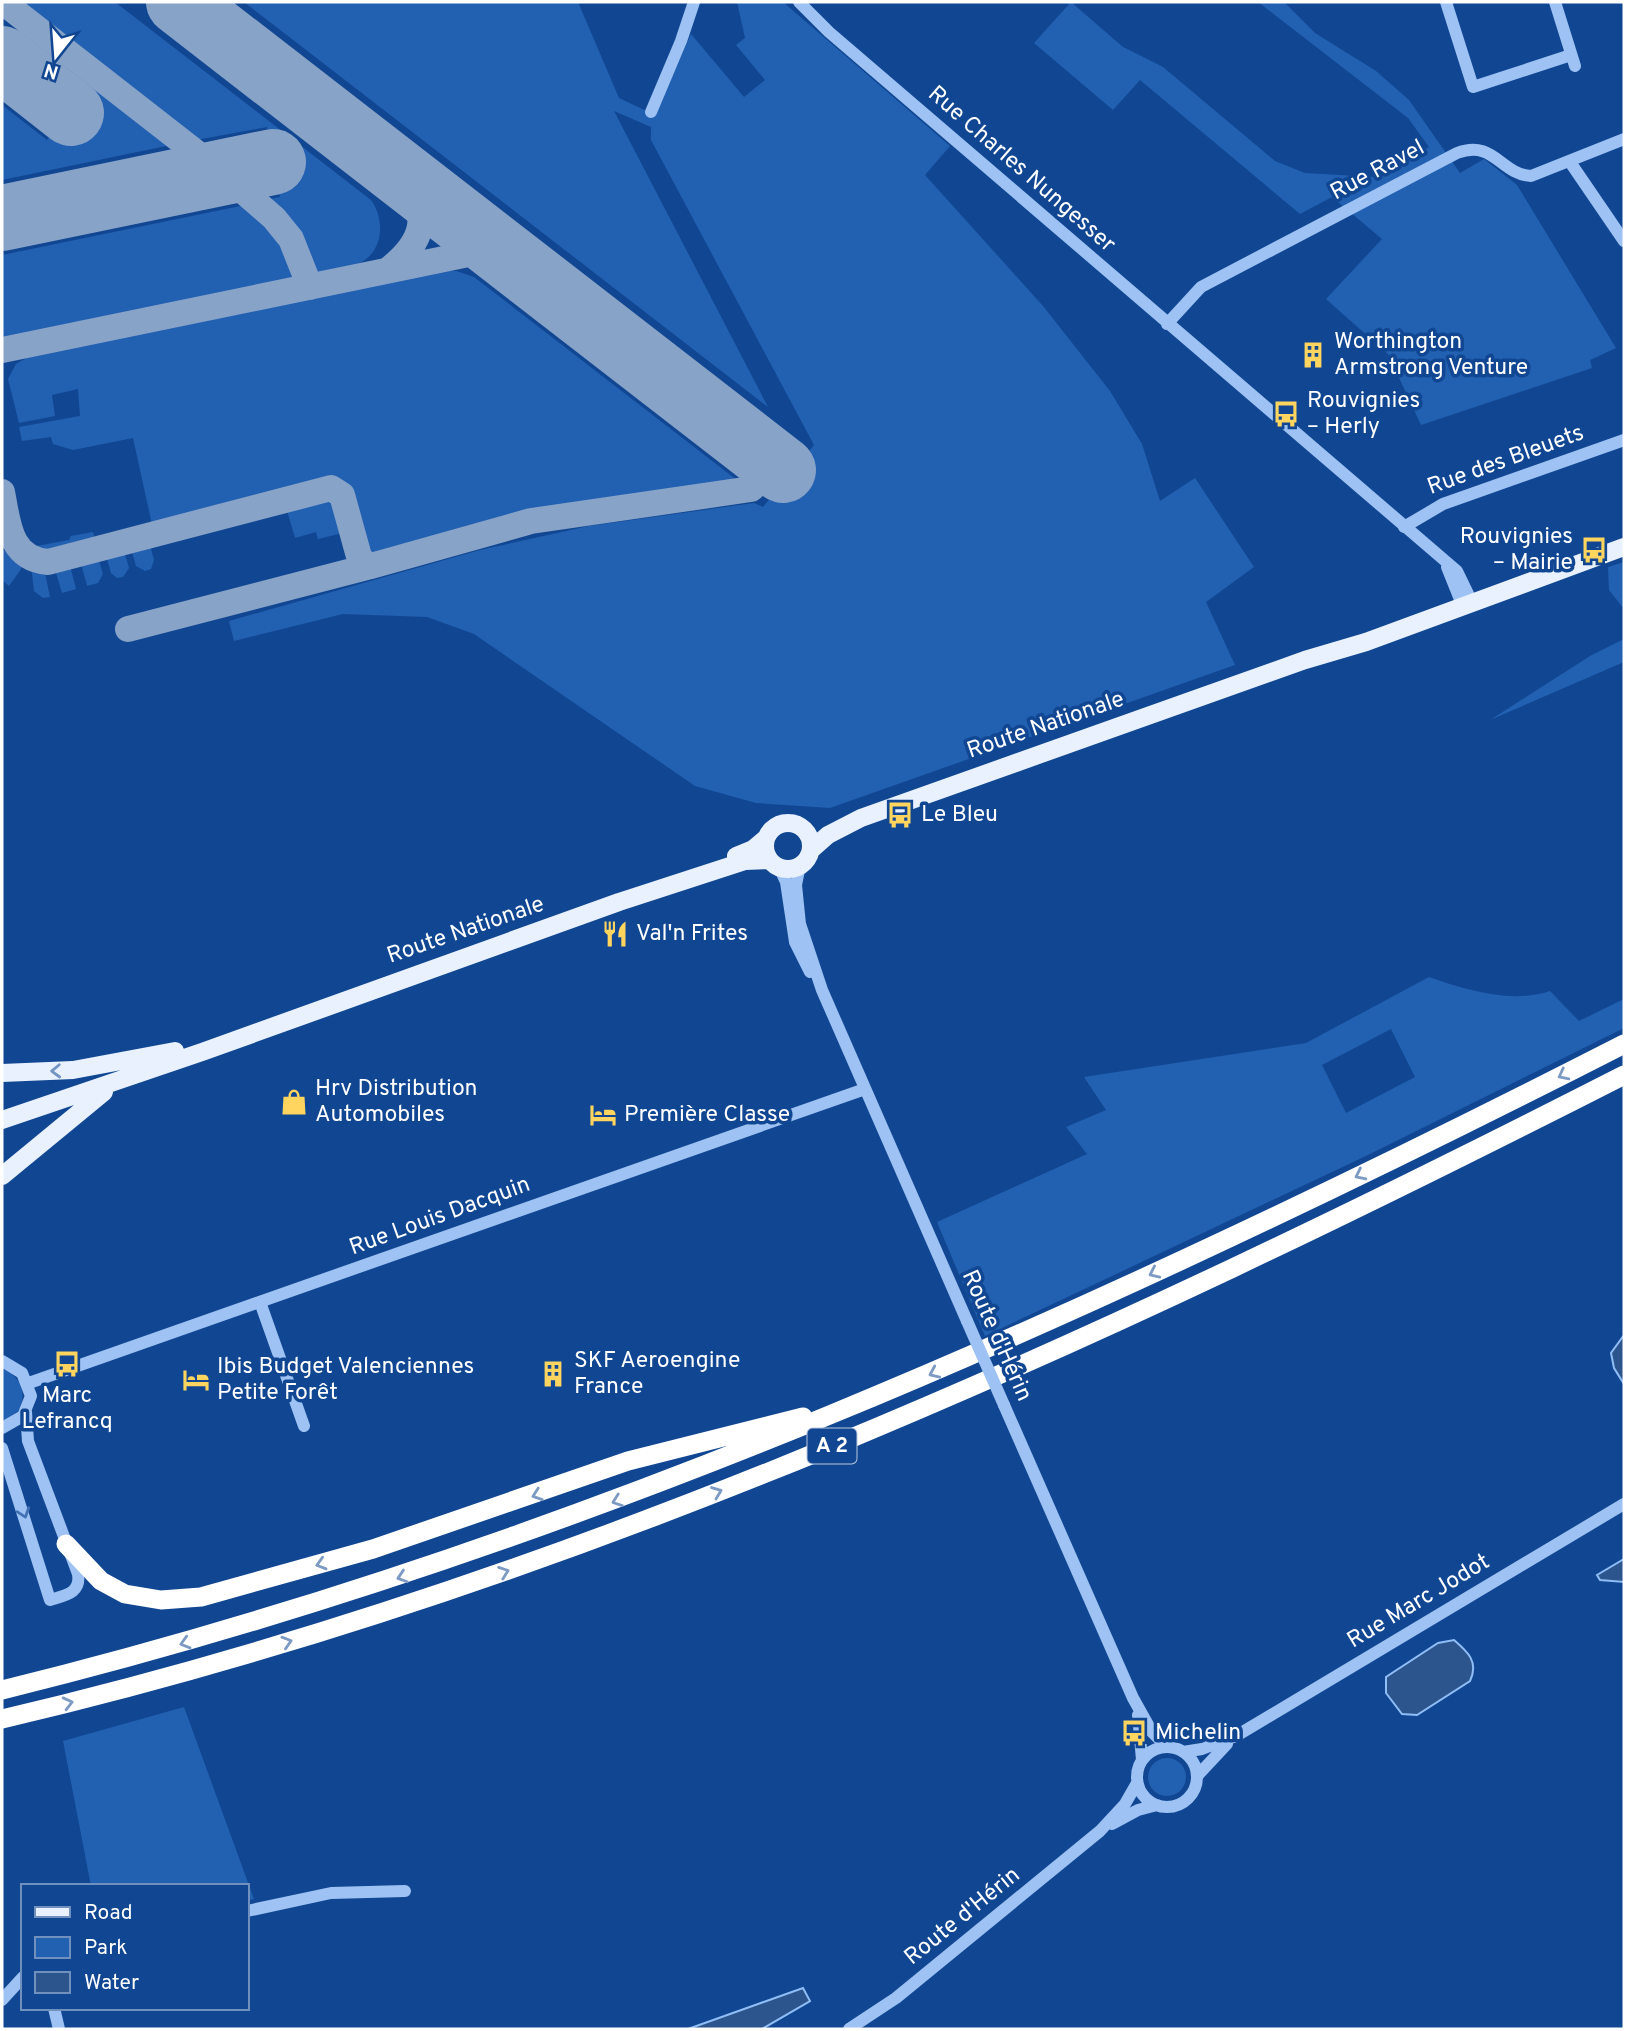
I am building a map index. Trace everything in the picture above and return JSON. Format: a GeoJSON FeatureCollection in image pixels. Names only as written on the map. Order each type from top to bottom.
{"type":"FeatureCollection","features":[{"type":"Feature","properties":{"kind":"highway","name":"A 2"},"geometry":{"type":"LineString","coordinates":[[2,1690],[185,1643],[422,1570],[662,1484],[907,1384],[1270,1219],[1624,1044]]}},
{"type":"Feature","properties":{"kind":"highway","name":"A 2"},"geometry":{"type":"LineString","coordinates":[[2,1719],[187,1672],[361,1619],[540,1559],[720,1492],[932,1404],[1147,1307],[1369,1202],[1624,1075]]}},
{"type":"Feature","properties":{"kind":"highway"},"geometry":{"type":"LineString","coordinates":[[66,1544],[101,1581],[125,1594],[161,1600],[201,1597],[373,1549],[537,1495],[617,1464],[811,1415],[907,1384]]}},
{"type":"Feature","properties":{"kind":"main road","name":"Route Nationale"},"geometry":{"type":"LineString","coordinates":[[811,850],[828,835],[861,818],[1305,660],[1396,619],[1466,600],[1624,547]]}},
{"type":"Feature","properties":{"kind":"main road"},"geometry":{"type":"LineString","coordinates":[[801,827],[809,837],[811,850],[800,865],[791,869],[775,864],[765,850],[766,838],[779,824],[824,826],[861,818]]}},
{"type":"Feature","properties":{"kind":"main road","name":"Route Nationale"},"geometry":{"type":"LineString","coordinates":[[619,902],[745,853],[766,838]]}},
{"type":"Feature","properties":{"kind":"main road","name":"Route Nationale"},"geometry":{"type":"LineString","coordinates":[[329,1005],[619,902],[748,860],[775,864]]}},
{"type":"Feature","properties":{"kind":"main road"},"geometry":{"type":"LineString","coordinates":[[2,1110],[329,1005]]}},
{"type":"Feature","properties":{"kind":"main road"},"geometry":{"type":"LineString","coordinates":[[2,1120],[120,1081],[329,1005]]}},
{"type":"Feature","properties":{"kind":"main road"},"geometry":{"type":"LineString","coordinates":[[2,1073],[93,1068],[196,1046]]}},
{"type":"Feature","properties":{"kind":"main road"},"geometry":{"type":"LineString","coordinates":[[2,1176],[120,1081]]}},
{"type":"Feature","properties":{"kind":"street"},"geometry":{"type":"LineString","coordinates":[[651,112],[694,2]]}},
{"type":"Feature","properties":{"kind":"street","name":"Rue Charles Nungesser"},"geometry":{"type":"LineString","coordinates":[[790,2],[829,32],[1405,527],[1443,561],[1466,600]]}},
{"type":"Feature","properties":{"kind":"street","name":"Rue Charles Nungesser"},"geometry":{"type":"LineString","coordinates":[[799,2],[829,32]]}},
{"type":"Feature","properties":{"kind":"street"},"geometry":{"type":"LineString","coordinates":[[1446,2],[1473,87],[1573,61],[1555,2]]}},
{"type":"Feature","properties":{"kind":"street","name":"Rue Ravel"},"geometry":{"type":"LineString","coordinates":[[1167,324],[1201,287],[1457,153],[1469,149],[1485,151],[1510,169],[1526,175],[1544,173],[1624,139]]}},
{"type":"Feature","properties":{"kind":"street"},"geometry":{"type":"LineString","coordinates":[[1570,162],[1624,241]]}},
{"type":"Feature","properties":{"kind":"street","name":"Rue des Bleuets"},"geometry":{"type":"LineString","coordinates":[[1405,527],[1443,504],[1624,440]]}},
{"type":"Feature","properties":{"kind":"street","name":"Route d'Hérin"},"geometry":{"type":"LineString","coordinates":[[775,864],[786,882],[790,923],[798,951],[822,990]]}},
{"type":"Feature","properties":{"kind":"street","name":"Route d'Hérin"},"geometry":{"type":"LineString","coordinates":[[800,865],[796,886],[799,916],[822,990],[1133,1698],[1152,1732],[1167,1747]]}},
{"type":"Feature","properties":{"kind":"street","name":"Rue Louis Dacquin"},"geometry":{"type":"LineString","coordinates":[[29,1384],[865,1089]]}},
{"type":"Feature","properties":{"kind":"street"},"geometry":{"type":"LineString","coordinates":[[260,1302],[304,1426]]}},
{"type":"Feature","properties":{"kind":"street"},"geometry":{"type":"LineString","coordinates":[[2,1448],[50,1600],[74,1592],[78,1586],[78,1574],[28,1441],[26,1412],[30,1400],[29,1384],[19,1370],[4,1359]]}},
{"type":"Feature","properties":{"kind":"street"},"geometry":{"type":"LineString","coordinates":[[2,1428],[17,1422],[26,1412]]}},
{"type":"Feature","properties":{"kind":"street","name":"Rue Marc Jodot"},"geometry":{"type":"LineString","coordinates":[[1183,1752],[1202,1749],[1236,1736],[1624,1504]]}},
{"type":"Feature","properties":{"kind":"street","name":"Route d'Hérin"},"geometry":{"type":"LineString","coordinates":[[1133,1698],[1141,1731],[1142,1760]]}},
{"type":"Feature","properties":{"kind":"street","name":"Rue Marc Jodot"},"geometry":{"type":"LineString","coordinates":[[1197,1776],[1209,1760],[1236,1736]]}},
{"type":"Feature","properties":{"kind":"street"},"geometry":{"type":"LineString","coordinates":[[1167,1747],[1183,1752],[1194,1764],[1197,1776],[1193,1790],[1185,1800],[1173,1806],[1157,1805],[1146,1798],[1138,1783],[1137,1771],[1142,1760],[1151,1751],[1167,1747]]}},
{"type":"Feature","properties":{"kind":"street","name":"Route d'Hérin"},"geometry":{"type":"LineString","coordinates":[[849,2029],[896,1998],[1100,1831],[1125,1804],[1138,1783]]}},
{"type":"Feature","properties":{"kind":"street","name":"Route d'Hérin"},"geometry":{"type":"LineString","coordinates":[[1100,1831],[1138,1810],[1157,1805]]}},
{"type":"Feature","properties":{"kind":"street"},"geometry":{"type":"LineString","coordinates":[[248,1911],[331,1893],[405,1891]]}},
{"type":"Feature","properties":{"kind":"street"},"geometry":{"type":"LineString","coordinates":[[5,1996],[21,1979]]}},
{"type":"Feature","properties":{"kind":"street"},"geometry":{"type":"LineString","coordinates":[[54,2010],[59,2029]]}},
{"type":"Feature","properties":{"kind":"green space"},"geometry":{"type":"Polygon","coordinates":[[[14,2],[115,2],[371,200],[379,216],[380,225],[374,251],[355,265],[316,273],[313,271],[293,229],[264,200],[280,197],[267,127],[191,141],[14,2]]]}},
{"type":"Feature","properties":{"kind":"green space"},"geometry":{"type":"Polygon","coordinates":[[[244,2],[578,2],[619,98],[655,115],[691,34],[744,97],[765,80],[736,45],[745,38],[737,2],[783,2],[950,146],[925,175],[1043,306],[1110,391],[1142,444],[1160,501],[1195,478],[1254,567],[1206,602],[1235,665],[830,808],[756,803],[695,786],[474,634],[427,617],[343,614],[234,641],[229,621],[480,550],[589,526],[754,503],[763,507],[814,445],[651,140],[651,127],[614,111],[768,407],[244,2]]]}},
{"type":"Feature","properties":{"kind":"green space"},"geometry":{"type":"Polygon","coordinates":[[[1071,2],[1123,47],[1163,67],[1275,161],[1305,173],[1375,177],[1429,147],[1408,118],[1258,2],[1284,2],[1315,33],[1376,71],[1409,100],[1460,173],[1484,159],[1517,185],[1616,348],[1590,360],[1592,368],[1421,425],[1388,354],[1326,299],[1382,239],[1332,197],[1300,214],[1140,80],[1113,110],[1034,43],[1071,2]]]}},
{"type":"Feature","properties":{"kind":"green space"},"geometry":{"type":"Polygon","coordinates":[[[95,81],[176,144],[2,180],[2,105],[47,140],[95,81]]]}},
{"type":"Feature","properties":{"kind":"green space"},"geometry":{"type":"Polygon","coordinates":[[[250,204],[284,238],[300,276],[2,338],[2,255],[250,204]]]}},
{"type":"Feature","properties":{"kind":"green space"},"geometry":{"type":"Polygon","coordinates":[[[437,271],[456,271],[474,277],[742,484],[530,516],[376,558],[362,550],[346,493],[335,483],[153,529],[133,438],[73,450],[53,444],[51,437],[22,441],[19,427],[80,416],[78,389],[52,395],[55,416],[19,423],[8,379],[16,364],[28,357],[437,271]]]}},
{"type":"Feature","properties":{"kind":"green space"},"geometry":{"type":"Polygon","coordinates":[[[319,496],[340,506],[347,532],[318,539],[316,532],[295,538],[285,504],[319,496]]]}},
{"type":"Feature","properties":{"kind":"green space"},"geometry":{"type":"Polygon","coordinates":[[[93,532],[96,544],[69,552],[43,554],[26,548],[69,540],[71,536],[93,532]]]}},
{"type":"Feature","properties":{"kind":"green space"},"geometry":{"type":"Polygon","coordinates":[[[143,542],[150,545],[154,560],[151,569],[145,571],[136,566],[130,545],[143,542]]]}},
{"type":"Feature","properties":{"kind":"green space"},"geometry":{"type":"Polygon","coordinates":[[[123,547],[129,568],[123,577],[117,578],[111,573],[105,552],[123,547]]]}},
{"type":"Feature","properties":{"kind":"green space"},"geometry":{"type":"Polygon","coordinates":[[[9,548],[21,560],[21,569],[9,586],[2,580],[2,552],[9,548]]]}},
{"type":"Feature","properties":{"kind":"green space"},"geometry":{"type":"Polygon","coordinates":[[[97,554],[103,574],[98,583],[87,586],[80,559],[97,554]]]}},
{"type":"Feature","properties":{"kind":"green space"},"geometry":{"type":"Polygon","coordinates":[[[69,562],[76,589],[62,593],[54,566],[69,562]]]}},
{"type":"Feature","properties":{"kind":"green space"},"geometry":{"type":"Polygon","coordinates":[[[1624,562],[1624,609],[1609,590],[1608,567],[1624,562]]]}},
{"type":"Feature","properties":{"kind":"green space"},"geometry":{"type":"Polygon","coordinates":[[[31,565],[44,568],[50,597],[43,598],[34,591],[31,565]]]}},
{"type":"Feature","properties":{"kind":"green space"},"geometry":{"type":"Polygon","coordinates":[[[1624,639],[1624,662],[1490,720],[1590,656],[1624,639]]]}},
{"type":"Feature","properties":{"kind":"green space"},"geometry":{"type":"Polygon","coordinates":[[[1429,977],[1474,991],[1505,996],[1535,995],[1550,991],[1579,1021],[1624,999],[1624,1028],[1368,1155],[985,1336],[937,1222],[1087,1154],[1066,1127],[1106,1110],[1084,1077],[1306,1043],[1429,977]],[[1391,1029],[1322,1065],[1346,1113],[1415,1077],[1391,1029]]]}},
{"type":"Feature","properties":{"kind":"green space"},"geometry":{"type":"Polygon","coordinates":[[[2,1369],[18,1381],[22,1398],[18,1411],[2,1422],[2,1369]]]}},
{"type":"Feature","properties":{"kind":"green space"},"geometry":{"type":"Polygon","coordinates":[[[184,1707],[254,1899],[248,1901],[248,1884],[91,1884],[63,1741],[184,1707]]]}},
{"type":"Feature","properties":{"kind":"green space"},"geometry":{"type":"Polygon","coordinates":[[[1167,1758],[1180,1764],[1186,1777],[1180,1790],[1167,1796],[1154,1790],[1148,1777],[1154,1764],[1167,1758]]]}},
{"type":"Feature","properties":{"kind":"water"},"geometry":{"type":"Polygon","coordinates":[[[1624,1335],[1624,1384],[1614,1368],[1611,1353],[1624,1335]]]}},
{"type":"Feature","properties":{"kind":"water"},"geometry":{"type":"Polygon","coordinates":[[[1624,1559],[1624,1582],[1600,1580],[1597,1575],[1624,1559]]]}},
{"type":"Feature","properties":{"kind":"water"},"geometry":{"type":"Polygon","coordinates":[[[1454,1640],[1468,1653],[1473,1663],[1470,1681],[1417,1715],[1402,1714],[1386,1693],[1386,1677],[1438,1643],[1454,1640]]]}},
{"type":"Feature","properties":{"kind":"water"},"geometry":{"type":"Polygon","coordinates":[[[803,1988],[810,2001],[762,2029],[688,2029],[803,1988]]]}},
{"type":"Feature","properties":{"kind":"taxiway"},"geometry":{"type":"LineString","coordinates":[[3,2],[221,172],[274,218],[291,239],[310,287]]}},
{"type":"Feature","properties":{"kind":"taxiway"},"geometry":{"type":"LineString","coordinates":[[388,270],[410,249],[420,227],[418,203],[403,176]]}},
{"type":"Feature","properties":{"kind":"taxiway"},"geometry":{"type":"LineString","coordinates":[[2,350],[478,252],[495,253],[512,260]]}},
{"type":"Feature","properties":{"kind":"taxiway"},"geometry":{"type":"LineString","coordinates":[[2,492],[9,527],[18,546],[25,554],[48,562],[331,488],[342,495],[360,560],[371,566],[531,521],[751,489],[760,478],[761,467],[749,443]]}},
{"type":"Feature","properties":{"kind":"taxiway"},"geometry":{"type":"LineString","coordinates":[[128,629],[371,566]]}},
{"type":"Feature","properties":{"kind":"runway"},"geometry":{"type":"LineString","coordinates":[[179,2],[783,470]]}},
{"type":"Feature","properties":{"kind":"runway"},"geometry":{"type":"LineString","coordinates":[[2,59],[71,113]]}},
{"type":"Feature","properties":{"kind":"runway"},"geometry":{"type":"LineString","coordinates":[[2,218],[273,162]]}},
{"type":"Feature","properties":{"kind":"place","name":"Worthington Armstrong Venture"},"geometry":{"type":"Point","coordinates":[1313,355]}},
{"type":"Feature","properties":{"kind":"place","name":"Rouvignies – Herly"},"geometry":{"type":"Point","coordinates":[1286,414]}},
{"type":"Feature","properties":{"kind":"place","name":"Rouvignies – Mairie"},"geometry":{"type":"Point","coordinates":[1594,550]}},
{"type":"Feature","properties":{"kind":"place","name":"Le Bleu"},"geometry":{"type":"Point","coordinates":[900,815]}},
{"type":"Feature","properties":{"kind":"place","name":"Val'n Frites"},"geometry":{"type":"Point","coordinates":[615,934]}},
{"type":"Feature","properties":{"kind":"place","name":"Hrv Distribution Automobiles"},"geometry":{"type":"Point","coordinates":[294,1102]}},
{"type":"Feature","properties":{"kind":"place","name":"Première Classe"},"geometry":{"type":"Point","coordinates":[603,1115]}},
{"type":"Feature","properties":{"kind":"place","name":"Marc Lefrancq"},"geometry":{"type":"Point","coordinates":[67,1364]}},
{"type":"Feature","properties":{"kind":"place","name":"SKF Aeroengine France"},"geometry":{"type":"Point","coordinates":[553,1374]}},
{"type":"Feature","properties":{"kind":"place","name":"Ibis Budget Valenciennes Petite Forêt"},"geometry":{"type":"Point","coordinates":[196,1380]}},
{"type":"Feature","properties":{"kind":"place","name":"Michelin"},"geometry":{"type":"Point","coordinates":[1134,1733]}}]}
